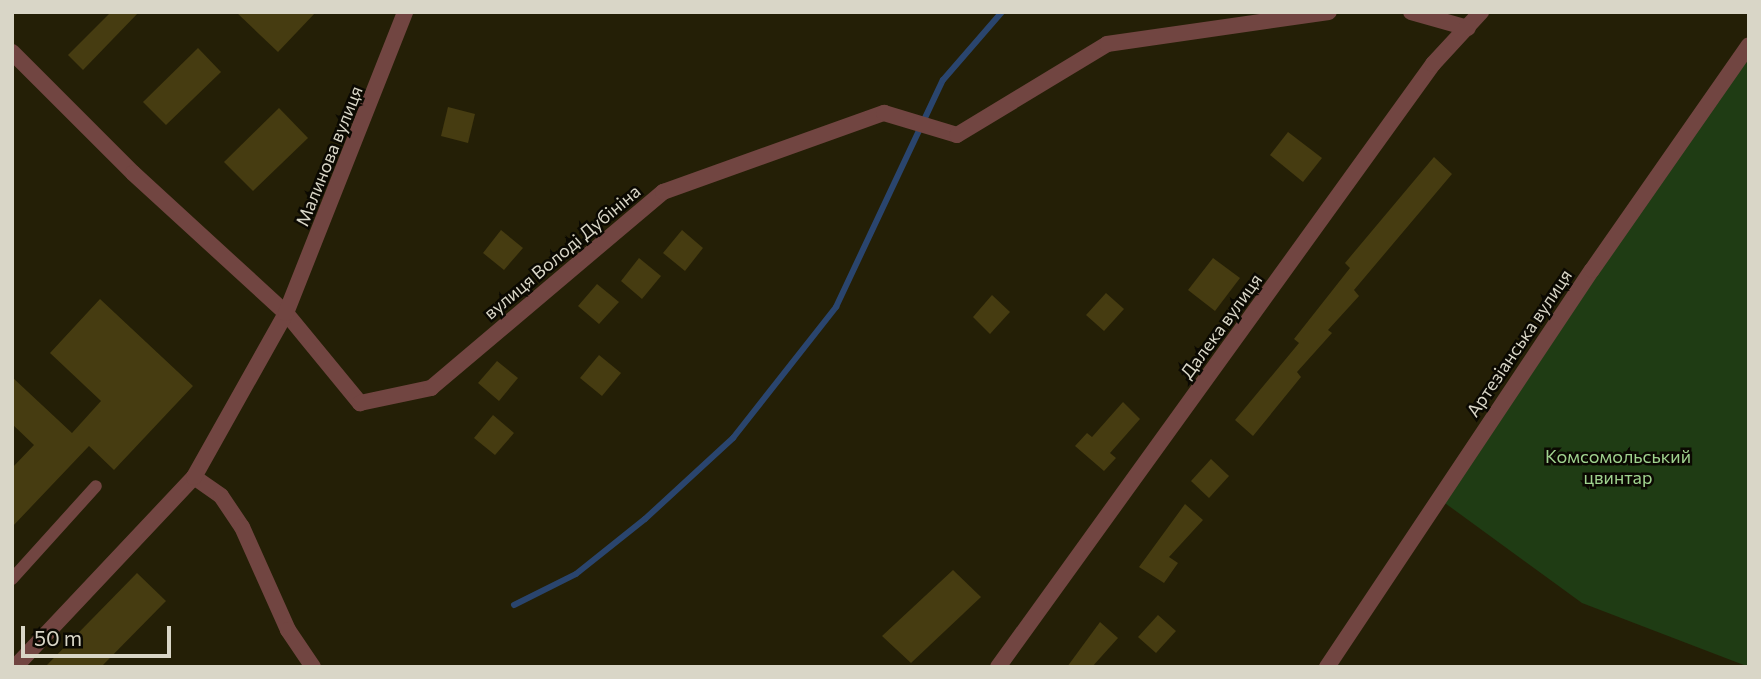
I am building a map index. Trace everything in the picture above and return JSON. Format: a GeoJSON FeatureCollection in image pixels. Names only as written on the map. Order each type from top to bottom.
{"type":"FeatureCollection","features":[{"type":"Feature","properties":{"kind":"street","name":"Малинова вулиця"},"geometry":{"type":"LineString","coordinates":[[286,313],[405,12]]}},
{"type":"Feature","properties":{"kind":"street","name":"вулиця Володі Дубініна"},"geometry":{"type":"LineString","coordinates":[[286,313],[360,403],[431,388],[663,192],[884,113],[957,135],[1107,44],[1329,12]]}},
{"type":"Feature","properties":{"kind":"street"},"geometry":{"type":"LineString","coordinates":[[1411,12],[1468,29]]}},
{"type":"Feature","properties":{"kind":"street","name":"Далека вулиця"},"geometry":{"type":"LineString","coordinates":[[998,667],[1433,64],[1481,12]]}},
{"type":"Feature","properties":{"kind":"street","name":"Артезіанська вулиця"},"geometry":{"type":"LineString","coordinates":[[1327,667],[1592,270],[1749,45]]}},
{"type":"Feature","properties":{"kind":"street"},"geometry":{"type":"LineString","coordinates":[[12,52],[133,173],[286,313],[194,477],[15,667]]}},
{"type":"Feature","properties":{"kind":"street"},"geometry":{"type":"LineString","coordinates":[[194,477],[222,496],[242,527],[288,630],[313,667]]}},
{"type":"Feature","properties":{"kind":"street"},"geometry":{"type":"LineString","coordinates":[[12,579],[96,486]]}},
{"type":"Feature","properties":{"kind":"green space","name":"Комсомольський цвинтар"},"geometry":{"type":"Polygon","coordinates":[[[1749,45],[1749,667],[1582,603],[1438,498],[1749,45]]]}},
{"type":"Feature","properties":{"kind":"building"},"geometry":{"type":"Polygon","coordinates":[[[111,12],[139,12],[83,70],[68,55],[111,12]]]}},
{"type":"Feature","properties":{"kind":"building"},"geometry":{"type":"Polygon","coordinates":[[[236,12],[316,12],[278,52],[236,12]]]}},
{"type":"Feature","properties":{"kind":"building"},"geometry":{"type":"Polygon","coordinates":[[[198,48],[221,72],[166,125],[143,102],[198,48]]]}},
{"type":"Feature","properties":{"kind":"building"},"geometry":{"type":"Polygon","coordinates":[[[448,107],[475,114],[468,143],[441,136],[448,107]]]}},
{"type":"Feature","properties":{"kind":"building"},"geometry":{"type":"Polygon","coordinates":[[[279,108],[308,138],[253,191],[224,162],[279,108]]]}},
{"type":"Feature","properties":{"kind":"building"},"geometry":{"type":"Polygon","coordinates":[[[1288,132],[1322,158],[1303,182],[1270,155],[1288,132]]]}},
{"type":"Feature","properties":{"kind":"building"},"geometry":{"type":"Polygon","coordinates":[[[1434,157],[1452,174],[1354,290],[1359,296],[1328,330],[1332,333],[1297,372],[1301,377],[1253,436],[1235,420],[1299,343],[1294,339],[1350,268],[1345,263],[1434,157]]]}},
{"type":"Feature","properties":{"kind":"building"},"geometry":{"type":"Polygon","coordinates":[[[501,230],[523,248],[504,270],[483,253],[501,230]]]}},
{"type":"Feature","properties":{"kind":"building"},"geometry":{"type":"Polygon","coordinates":[[[682,230],[703,248],[685,271],[663,253],[682,230]]]}},
{"type":"Feature","properties":{"kind":"building"},"geometry":{"type":"Polygon","coordinates":[[[639,258],[661,276],[642,299],[621,281],[639,258]]]}},
{"type":"Feature","properties":{"kind":"building"},"geometry":{"type":"Polygon","coordinates":[[[1213,258],[1240,278],[1215,311],[1188,290],[1213,258]]]}},
{"type":"Feature","properties":{"kind":"building"},"geometry":{"type":"Polygon","coordinates":[[[597,284],[619,302],[599,324],[578,306],[597,284]]]}},
{"type":"Feature","properties":{"kind":"building"},"geometry":{"type":"Polygon","coordinates":[[[1106,293],[1124,309],[1104,331],[1086,315],[1106,293]]]}},
{"type":"Feature","properties":{"kind":"building"},"geometry":{"type":"Polygon","coordinates":[[[992,295],[1010,312],[990,334],[973,317],[992,295]]]}},
{"type":"Feature","properties":{"kind":"building"},"geometry":{"type":"Polygon","coordinates":[[[100,299],[193,386],[114,470],[89,446],[12,527],[12,468],[34,445],[12,424],[12,377],[72,433],[101,401],[50,353],[100,299]]]}},
{"type":"Feature","properties":{"kind":"building"},"geometry":{"type":"Polygon","coordinates":[[[599,355],[621,373],[602,396],[580,378],[599,355]]]}},
{"type":"Feature","properties":{"kind":"building"},"geometry":{"type":"Polygon","coordinates":[[[497,361],[518,378],[499,401],[478,383],[497,361]]]}},
{"type":"Feature","properties":{"kind":"building"},"geometry":{"type":"Polygon","coordinates":[[[1123,402],[1140,419],[1110,453],[1116,458],[1104,471],[1075,446],[1087,433],[1092,437],[1123,402]]]}},
{"type":"Feature","properties":{"kind":"building"},"geometry":{"type":"Polygon","coordinates":[[[493,415],[514,433],[495,455],[474,438],[493,415]]]}},
{"type":"Feature","properties":{"kind":"building"},"geometry":{"type":"Polygon","coordinates":[[[1211,459],[1229,476],[1209,498],[1191,481],[1211,459]]]}},
{"type":"Feature","properties":{"kind":"building"},"geometry":{"type":"Polygon","coordinates":[[[1185,504],[1203,520],[1169,557],[1178,563],[1164,583],[1139,567],[1185,504]]]}},
{"type":"Feature","properties":{"kind":"building"},"geometry":{"type":"Polygon","coordinates":[[[953,570],[981,597],[911,663],[882,636],[953,570]]]}},
{"type":"Feature","properties":{"kind":"building"},"geometry":{"type":"Polygon","coordinates":[[[137,573],[166,601],[101,667],[45,667],[137,573]]]}},
{"type":"Feature","properties":{"kind":"building"},"geometry":{"type":"Polygon","coordinates":[[[1158,615],[1176,631],[1156,653],[1138,637],[1158,615]]]}},
{"type":"Feature","properties":{"kind":"building"},"geometry":{"type":"Polygon","coordinates":[[[1100,622],[1118,638],[1092,667],[1067,667],[1100,622]]]}},
{"type":"Feature","properties":{"kind":"waterway"},"geometry":{"type":"LineString","coordinates":[[514,605],[576,574],[645,519],[733,438],[836,307],[943,80],[1002,12]]}}]}
